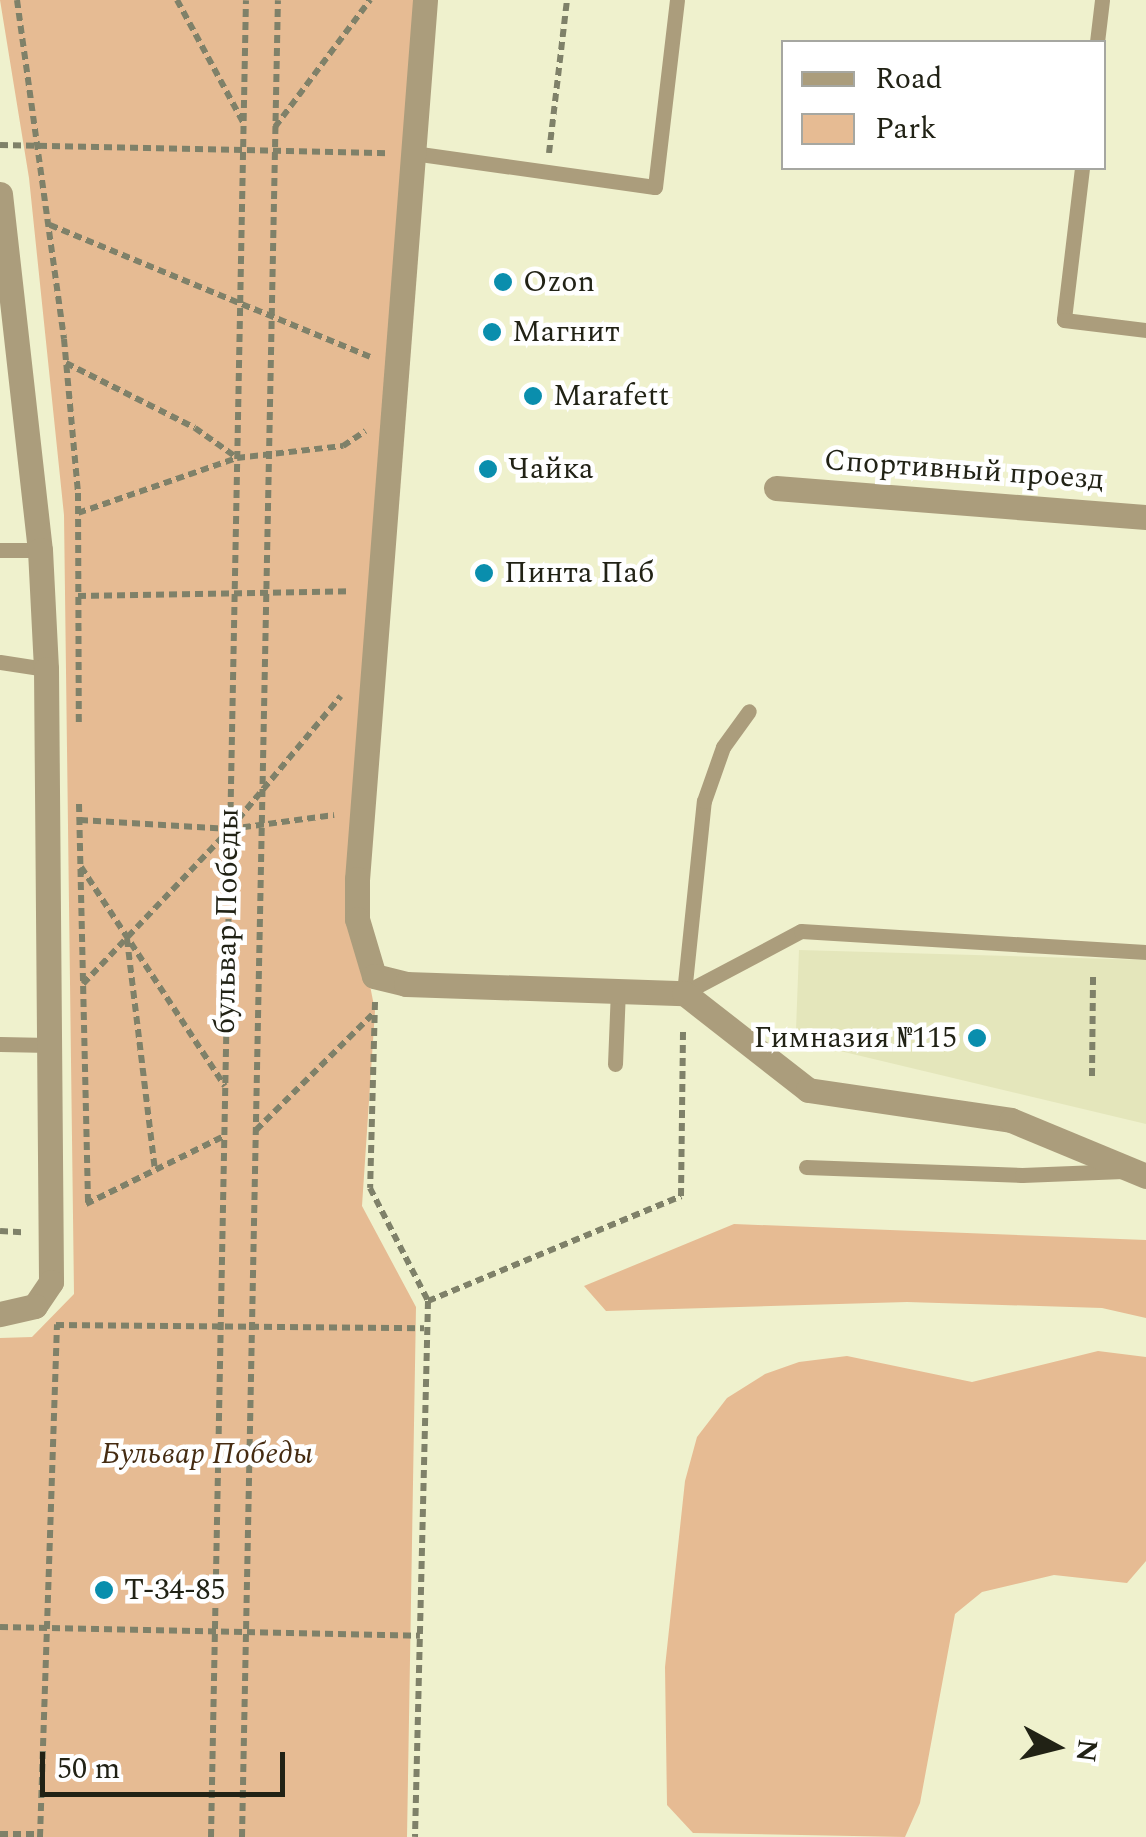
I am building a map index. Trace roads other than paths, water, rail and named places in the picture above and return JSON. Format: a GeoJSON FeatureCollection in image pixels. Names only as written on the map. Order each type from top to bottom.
{"type":"FeatureCollection","features":[{"type":"Feature","properties":{"kind":"street"},"geometry":{"type":"LineString","coordinates":[[425,0],[357,879],[367,962],[374,976],[406,984],[684,993],[808,1090],[1011,1120],[1137,1173]]}},
{"type":"Feature","properties":{"kind":"street"},"geometry":{"type":"LineString","coordinates":[[0,194],[40,550],[46,668],[51,1282],[35,1306],[0,1314]]}},
{"type":"Feature","properties":{"kind":"street","name":"Спортивный проезд"},"geometry":{"type":"LineString","coordinates":[[776,488],[1146,517]]}},
{"type":"Feature","properties":{"kind":"lane"},"geometry":{"type":"LineString","coordinates":[[413,153],[655,187],[677,0]]}},
{"type":"Feature","properties":{"kind":"lane"},"geometry":{"type":"LineString","coordinates":[[1097,40],[1102,0]]}},
{"type":"Feature","properties":{"kind":"lane"},"geometry":{"type":"LineString","coordinates":[[1082,170],[1064,320],[1146,330]]}},
{"type":"Feature","properties":{"kind":"lane"},"geometry":{"type":"LineString","coordinates":[[0,550],[40,550]]}},
{"type":"Feature","properties":{"kind":"lane"},"geometry":{"type":"LineString","coordinates":[[0,662],[46,668]]}},
{"type":"Feature","properties":{"kind":"lane"},"geometry":{"type":"LineString","coordinates":[[684,993],[704,802],[723,746],[749,711]]}},
{"type":"Feature","properties":{"kind":"lane"},"geometry":{"type":"LineString","coordinates":[[684,993],[801,931],[1146,952]]}},
{"type":"Feature","properties":{"kind":"lane"},"geometry":{"type":"LineString","coordinates":[[616,1064],[618,990]]}},
{"type":"Feature","properties":{"kind":"lane"},"geometry":{"type":"LineString","coordinates":[[0,1044],[49,1045]]}},
{"type":"Feature","properties":{"kind":"lane"},"geometry":{"type":"LineString","coordinates":[[806,1166],[1022,1175],[1137,1173]]}},
{"type":"Feature","properties":{"kind":"place","name":"Ozon"},"geometry":{"type":"Point","coordinates":[503,282]}},
{"type":"Feature","properties":{"kind":"place","name":"Магнит"},"geometry":{"type":"Point","coordinates":[492,332]}},
{"type":"Feature","properties":{"kind":"place","name":"Marafett"},"geometry":{"type":"Point","coordinates":[533,396]}},
{"type":"Feature","properties":{"kind":"place","name":"Чайка"},"geometry":{"type":"Point","coordinates":[488,469]}},
{"type":"Feature","properties":{"kind":"place","name":"Пинта Паб"},"geometry":{"type":"Point","coordinates":[484,573]}},
{"type":"Feature","properties":{"kind":"place","name":"Гимназия №115"},"geometry":{"type":"Point","coordinates":[977,1038]}},
{"type":"Feature","properties":{"kind":"place","name":"Т-34-85"},"geometry":{"type":"Point","coordinates":[104,1590]}},
{"type":"Feature","properties":{"kind":"park label","name":"Бульвар Победы"},"geometry":{"type":"Point","coordinates":[207,1454]}}]}
